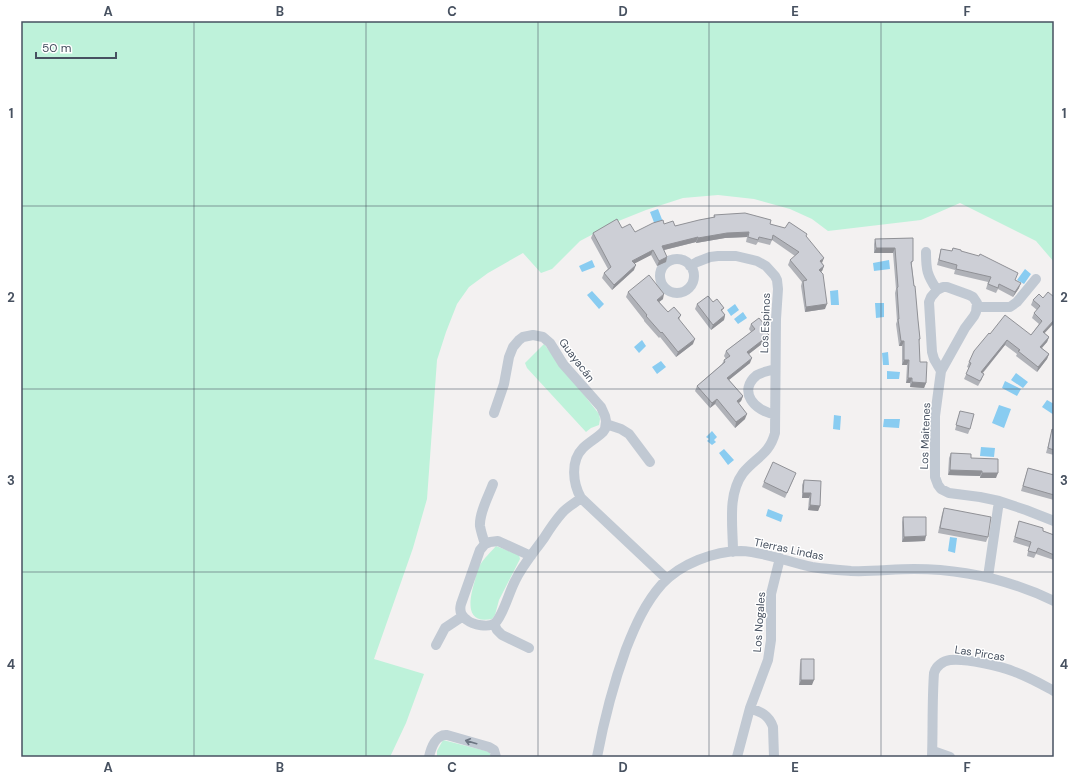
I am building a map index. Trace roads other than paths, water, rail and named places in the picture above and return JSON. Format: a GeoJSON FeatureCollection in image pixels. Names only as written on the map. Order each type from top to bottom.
{"type":"FeatureCollection","features":[{"type":"Feature","properties":{"kind":"street"},"geometry":{"type":"LineString","coordinates":[[926,252],[926,268],[928,276],[937,290]]}},
{"type":"Feature","properties":{"kind":"street","name":"Los Espinos"},"geometry":{"type":"LineString","coordinates":[[690,266],[710,257],[736,256],[757,261],[766,266],[777,280],[778,289],[775,369],[776,433],[772,444],[764,454],[744,472],[736,485],[732,510],[733,552]]}},
{"type":"Feature","properties":{"kind":"street"},"geometry":{"type":"LineString","coordinates":[[941,371],[932,352],[929,302],[937,290],[947,287],[969,295],[976,300],[977,307],[1005,307],[1017,302],[1036,279]]}},
{"type":"Feature","properties":{"kind":"street","name":"Los Maitenes"},"geometry":{"type":"LineString","coordinates":[[977,307],[974,316],[941,371],[935,422],[936,481],[941,489],[949,493],[999,501],[1054,521]]}},
{"type":"Feature","properties":{"kind":"street","name":"Guayacán"},"geometry":{"type":"LineString","coordinates":[[494,413],[506,377],[509,357],[513,347],[523,337],[533,335],[543,337],[550,343],[563,364],[601,407],[605,416],[606,424]]}},
{"type":"Feature","properties":{"kind":"street","name":"Los Espinos"},"geometry":{"type":"LineString","coordinates":[[775,369],[760,373],[756,376],[750,384],[749,390],[749,396],[755,406],[765,412],[775,414]]}},
{"type":"Feature","properties":{"kind":"street"},"geometry":{"type":"LineString","coordinates":[[650,462],[629,434],[618,427],[606,424],[603,432],[580,452],[577,458],[574,480],[581,498],[667,579]]}},
{"type":"Feature","properties":{"kind":"street"},"geometry":{"type":"LineString","coordinates":[[485,544],[480,526],[480,520],[493,484]]}},
{"type":"Feature","properties":{"kind":"street"},"geometry":{"type":"LineString","coordinates":[[531,556],[498,542],[490,542],[485,544],[478,555],[461,604],[460,611],[466,620],[487,626],[494,624],[497,621],[516,579],[531,556],[561,513],[581,498]]}},
{"type":"Feature","properties":{"kind":"street"},"geometry":{"type":"LineString","coordinates":[[988,577],[999,501]]}},
{"type":"Feature","properties":{"kind":"street","name":"Tierras Lindas"},"geometry":{"type":"LineString","coordinates":[[597,757],[611,696],[629,643],[647,603],[667,579],[690,563],[707,557],[733,552],[751,552],[813,567],[834,570],[866,571],[915,569],[963,572],[988,577],[1033,592],[1054,601]]}},
{"type":"Feature","properties":{"kind":"street","name":"Los Nogales"},"geometry":{"type":"LineString","coordinates":[[737,757],[750,708],[768,660],[771,640],[771,594],[780,558]]}},
{"type":"Feature","properties":{"kind":"street"},"geometry":{"type":"LineString","coordinates":[[436,645],[445,628],[463,616]]}},
{"type":"Feature","properties":{"kind":"street"},"geometry":{"type":"LineString","coordinates":[[494,624],[502,635],[529,648]]}},
{"type":"Feature","properties":{"kind":"street","name":"Las Pircas"},"geometry":{"type":"LineString","coordinates":[[950,757],[932,754],[934,673],[935,669],[941,664],[950,660],[1002,668],[1028,677],[1054,692]]}},
{"type":"Feature","properties":{"kind":"street"},"geometry":{"type":"LineString","coordinates":[[750,708],[765,715],[772,722],[774,757]]}},
{"type":"Feature","properties":{"kind":"street"},"geometry":{"type":"LineString","coordinates":[[429,757],[438,738],[443,735],[447,735],[489,747],[494,750],[496,757]]}},
{"type":"Feature","properties":{"kind":"water"},"geometry":{"type":"Polygon","coordinates":[[[658,209],[663,222],[655,225],[650,212],[658,209]]]}},
{"type":"Feature","properties":{"kind":"water"},"geometry":{"type":"Polygon","coordinates":[[[592,260],[595,267],[582,272],[579,266],[592,260]]]}},
{"type":"Feature","properties":{"kind":"water"},"geometry":{"type":"Polygon","coordinates":[[[889,260],[890,269],[874,271],[873,263],[889,260]]]}},
{"type":"Feature","properties":{"kind":"water"},"geometry":{"type":"Polygon","coordinates":[[[1025,269],[1031,274],[1024,284],[1017,280],[1025,269]]]}},
{"type":"Feature","properties":{"kind":"water"},"geometry":{"type":"Polygon","coordinates":[[[838,290],[839,305],[831,305],[830,291],[838,290]]]}},
{"type":"Feature","properties":{"kind":"water"},"geometry":{"type":"Polygon","coordinates":[[[592,291],[604,304],[599,309],[587,295],[592,291]]]}},
{"type":"Feature","properties":{"kind":"water"},"geometry":{"type":"Polygon","coordinates":[[[875,303],[884,303],[884,317],[876,318],[875,303]]]}},
{"type":"Feature","properties":{"kind":"water"},"geometry":{"type":"Polygon","coordinates":[[[735,304],[739,310],[731,316],[727,310],[735,304]]]}},
{"type":"Feature","properties":{"kind":"water"},"geometry":{"type":"Polygon","coordinates":[[[743,312],[747,318],[738,324],[734,319],[743,312]]]}},
{"type":"Feature","properties":{"kind":"water"},"geometry":{"type":"Polygon","coordinates":[[[642,340],[646,346],[639,353],[634,347],[642,340]]]}},
{"type":"Feature","properties":{"kind":"water"},"geometry":{"type":"Polygon","coordinates":[[[888,352],[889,365],[883,365],[882,353],[888,352]]]}},
{"type":"Feature","properties":{"kind":"water"},"geometry":{"type":"Polygon","coordinates":[[[661,361],[666,367],[657,374],[652,367],[661,361]]]}},
{"type":"Feature","properties":{"kind":"water"},"geometry":{"type":"Polygon","coordinates":[[[887,371],[900,372],[899,379],[887,379],[887,371]]]}},
{"type":"Feature","properties":{"kind":"water"},"geometry":{"type":"Polygon","coordinates":[[[1016,373],[1028,382],[1023,388],[1011,380],[1016,373]]]}},
{"type":"Feature","properties":{"kind":"water"},"geometry":{"type":"Polygon","coordinates":[[[1005,381],[1021,389],[1017,396],[1002,388],[1005,381]]]}},
{"type":"Feature","properties":{"kind":"water"},"geometry":{"type":"Polygon","coordinates":[[[1047,400],[1054,404],[1054,415],[1042,407],[1047,400]]]}},
{"type":"Feature","properties":{"kind":"water"},"geometry":{"type":"Polygon","coordinates":[[[999,405],[1011,409],[1004,428],[992,423],[999,405]]]}},
{"type":"Feature","properties":{"kind":"water"},"geometry":{"type":"Polygon","coordinates":[[[834,415],[841,416],[840,430],[833,429],[834,415]]]}},
{"type":"Feature","properties":{"kind":"water"},"geometry":{"type":"Polygon","coordinates":[[[884,419],[900,419],[899,428],[883,427],[884,419]]]}},
{"type":"Feature","properties":{"kind":"water"},"geometry":{"type":"Polygon","coordinates":[[[712,431],[717,437],[714,440],[716,442],[712,445],[707,441],[709,439],[706,437],[712,431]]]}},
{"type":"Feature","properties":{"kind":"water"},"geometry":{"type":"Polygon","coordinates":[[[981,447],[995,448],[994,457],[980,456],[981,447]]]}},
{"type":"Feature","properties":{"kind":"water"},"geometry":{"type":"Polygon","coordinates":[[[724,449],[734,460],[728,465],[719,453],[724,449]]]}},
{"type":"Feature","properties":{"kind":"water"},"geometry":{"type":"Polygon","coordinates":[[[768,509],[783,515],[781,522],[766,516],[768,509]]]}},
{"type":"Feature","properties":{"kind":"water"},"geometry":{"type":"Polygon","coordinates":[[[950,537],[957,538],[955,553],[948,551],[950,537]]]}}]}
